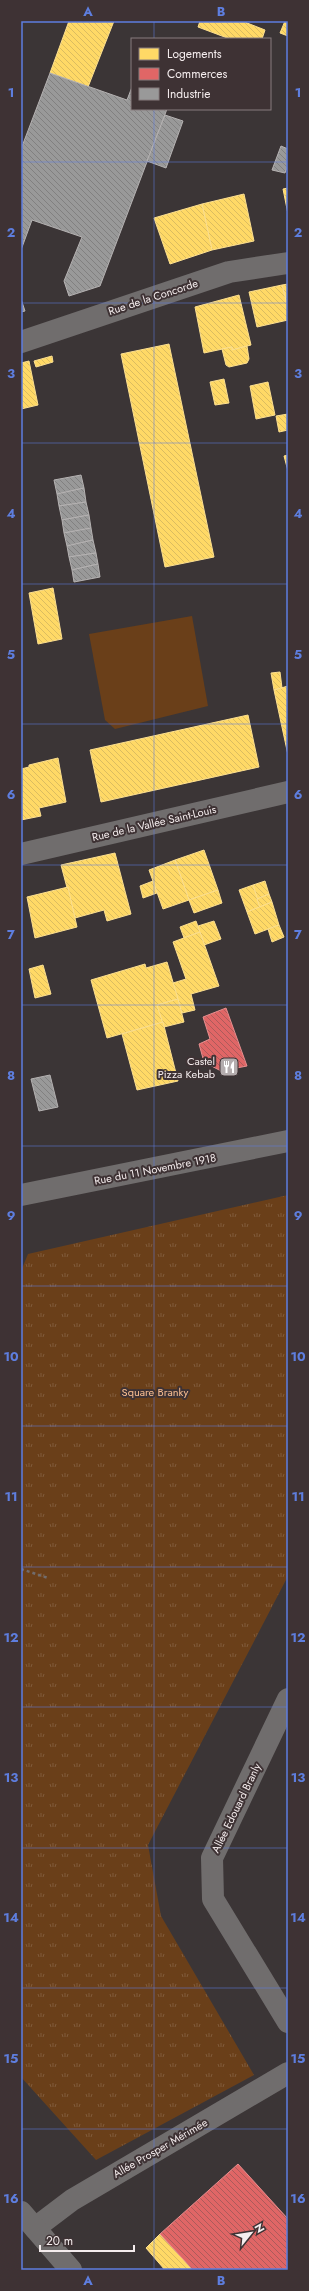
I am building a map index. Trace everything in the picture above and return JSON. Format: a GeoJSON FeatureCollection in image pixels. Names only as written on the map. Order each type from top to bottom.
{"type":"FeatureCollection","features":[{"type":"Feature","properties":{"kind":"street","name":"Rue de la Concorde"},"geometry":{"type":"LineString","coordinates":[[21,342],[229,272],[288,263]]}},
{"type":"Feature","properties":{"kind":"street","name":"Rue de la Vallée Saint-Louis"},"geometry":{"type":"LineString","coordinates":[[21,854],[288,792]]}},
{"type":"Feature","properties":{"kind":"street","name":"Rue du 11 Novembre 1918"},"geometry":{"type":"LineString","coordinates":[[21,1195],[288,1141]]}},
{"type":"Feature","properties":{"kind":"street","name":"Allée Edouard Branly"},"geometry":{"type":"LineString","coordinates":[[288,1699],[212,1858],[211,1871],[213,1899],[288,2022]]}},
{"type":"Feature","properties":{"kind":"street","name":"Allée Prosper Mérimée"},"geometry":{"type":"LineString","coordinates":[[28,2220],[72,2200],[288,2073]]}},
{"type":"Feature","properties":{"kind":"street"},"geometry":{"type":"LineString","coordinates":[[28,2220],[71,2270]]}},
{"type":"Feature","properties":{"kind":"path"},"geometry":{"type":"LineString","coordinates":[[21,1569],[48,1578]]}},
{"type":"Feature","properties":{"kind":"green space"},"geometry":{"type":"Polygon","coordinates":[[[192,616],[208,706],[115,729],[105,720],[89,634],[192,616]]]}},
{"type":"Feature","properties":{"kind":"green space","name":"Square Branky"},"geometry":{"type":"Polygon","coordinates":[[[288,1195],[288,1576],[148,1845],[161,1916],[254,2075],[96,2160],[21,2077],[21,1271],[28,1254],[288,1195]]]}},
{"type":"Feature","properties":{"kind":"building: Logements"},"geometry":{"type":"Polygon","coordinates":[[[69,21],[114,21],[88,87],[50,73],[69,21]]]}},
{"type":"Feature","properties":{"kind":"building: Logements"},"geometry":{"type":"Polygon","coordinates":[[[200,21],[242,21],[265,30],[262,38],[227,38],[198,27],[200,21]]]}},
{"type":"Feature","properties":{"kind":"building: Logements"},"geometry":{"type":"Polygon","coordinates":[[[285,21],[288,21],[288,36],[280,33],[285,21]]]}},
{"type":"Feature","properties":{"kind":"building: Logements"},"geometry":{"type":"Polygon","coordinates":[[[288,188],[288,214],[283,189],[288,188]]]}},
{"type":"Feature","properties":{"kind":"building: Logements"},"geometry":{"type":"Polygon","coordinates":[[[244,194],[254,241],[212,250],[202,204],[244,194]]]}},
{"type":"Feature","properties":{"kind":"building: Logements"},"geometry":{"type":"Polygon","coordinates":[[[202,204],[212,250],[170,264],[154,218],[202,204]]]}},
{"type":"Feature","properties":{"kind":"building: Logements"},"geometry":{"type":"Polygon","coordinates":[[[288,284],[288,308],[282,285],[288,284]]]}},
{"type":"Feature","properties":{"kind":"building: Logements"},"geometry":{"type":"Polygon","coordinates":[[[282,285],[288,308],[288,320],[257,327],[249,292],[282,285]]]}},
{"type":"Feature","properties":{"kind":"building: Logements"},"geometry":{"type":"Polygon","coordinates":[[[239,295],[251,345],[232,350],[232,347],[204,353],[195,307],[239,295]]]}},
{"type":"Feature","properties":{"kind":"building: Logements"},"geometry":{"type":"Polygon","coordinates":[[[169,344],[214,557],[165,567],[121,354],[169,344]]]}},
{"type":"Feature","properties":{"kind":"building: Logements"},"geometry":{"type":"Polygon","coordinates":[[[247,346],[249,359],[247,363],[229,367],[226,365],[222,349],[232,347],[232,350],[247,346]]]}},
{"type":"Feature","properties":{"kind":"building: Logements"},"geometry":{"type":"Polygon","coordinates":[[[52,356],[53,362],[36,367],[34,361],[52,356]]]}},
{"type":"Feature","properties":{"kind":"building: Logements"},"geometry":{"type":"Polygon","coordinates":[[[29,361],[38,405],[21,409],[21,363],[29,361]]]}},
{"type":"Feature","properties":{"kind":"building: Logements"},"geometry":{"type":"Polygon","coordinates":[[[224,379],[229,403],[215,405],[210,382],[224,379]]]}},
{"type":"Feature","properties":{"kind":"building: Logements"},"geometry":{"type":"Polygon","coordinates":[[[268,382],[275,415],[256,419],[250,386],[268,382]]]}},
{"type":"Feature","properties":{"kind":"building: Logements"},"geometry":{"type":"Polygon","coordinates":[[[288,414],[288,430],[279,432],[276,416],[288,414]]]}},
{"type":"Feature","properties":{"kind":"building: Logements"},"geometry":{"type":"Polygon","coordinates":[[[288,455],[288,471],[284,456],[288,455]]]}},
{"type":"Feature","properties":{"kind":"building: Logements"},"geometry":{"type":"Polygon","coordinates":[[[53,588],[62,639],[38,644],[29,593],[53,588]]]}},
{"type":"Feature","properties":{"kind":"building: Logements"},"geometry":{"type":"Polygon","coordinates":[[[280,672],[282,688],[274,690],[271,673],[280,672]]]}},
{"type":"Feature","properties":{"kind":"building: Logements"},"geometry":{"type":"Polygon","coordinates":[[[288,686],[288,755],[274,690],[288,686]]]}},
{"type":"Feature","properties":{"kind":"building: Logements"},"geometry":{"type":"Polygon","coordinates":[[[248,715],[259,767],[101,802],[90,750],[248,715]]]}},
{"type":"Feature","properties":{"kind":"building: Logements"},"geometry":{"type":"Polygon","coordinates":[[[58,758],[66,802],[39,808],[41,816],[21,820],[21,769],[29,767],[29,765],[58,758]]]}},
{"type":"Feature","properties":{"kind":"building: Logements"},"geometry":{"type":"Polygon","coordinates":[[[204,850],[218,890],[189,900],[175,860],[204,850]]]}},
{"type":"Feature","properties":{"kind":"building: Logements"},"geometry":{"type":"Polygon","coordinates":[[[115,853],[131,914],[107,921],[104,910],[75,918],[61,865],[115,853]]]}},
{"type":"Feature","properties":{"kind":"building: Logements"},"geometry":{"type":"Polygon","coordinates":[[[175,860],[189,900],[163,909],[149,870],[175,860]]]}},
{"type":"Feature","properties":{"kind":"building: Logements"},"geometry":{"type":"Polygon","coordinates":[[[153,881],[157,893],[143,898],[140,886],[153,881]]]}},
{"type":"Feature","properties":{"kind":"building: Logements"},"geometry":{"type":"Polygon","coordinates":[[[265,881],[269,894],[257,899],[253,885],[265,881]]]}},
{"type":"Feature","properties":{"kind":"building: Logements"},"geometry":{"type":"Polygon","coordinates":[[[253,885],[260,907],[247,912],[239,890],[253,885]]]}},
{"type":"Feature","properties":{"kind":"building: Logements"},"geometry":{"type":"Polygon","coordinates":[[[68,887],[77,927],[35,938],[27,897],[68,887]]]}},
{"type":"Feature","properties":{"kind":"building: Logements"},"geometry":{"type":"Polygon","coordinates":[[[218,890],[222,903],[194,913],[189,900],[218,890]]]}},
{"type":"Feature","properties":{"kind":"building: Logements"},"geometry":{"type":"Polygon","coordinates":[[[269,894],[272,902],[260,907],[257,899],[269,894]]]}},
{"type":"Feature","properties":{"kind":"building: Logements"},"geometry":{"type":"Polygon","coordinates":[[[272,902],[279,925],[255,934],[247,912],[272,902]]]}},
{"type":"Feature","properties":{"kind":"building: Logements"},"geometry":{"type":"Polygon","coordinates":[[[196,921],[200,932],[184,938],[180,927],[196,921]]]}},
{"type":"Feature","properties":{"kind":"building: Logements"},"geometry":{"type":"Polygon","coordinates":[[[214,921],[221,939],[204,945],[198,926],[214,921]]]}},
{"type":"Feature","properties":{"kind":"building: Logements"},"geometry":{"type":"Polygon","coordinates":[[[279,925],[284,937],[272,942],[268,929],[279,925]]]}},
{"type":"Feature","properties":{"kind":"building: Logements"},"geometry":{"type":"Polygon","coordinates":[[[200,932],[219,986],[191,994],[195,1010],[182,1013],[173,983],[186,979],[173,942],[200,932]]]}},
{"type":"Feature","properties":{"kind":"building: Logements"},"geometry":{"type":"Polygon","coordinates":[[[167,962],[178,999],[157,1005],[163,1022],[107,1038],[91,980],[145,964],[146,968],[167,962]]]}},
{"type":"Feature","properties":{"kind":"building: Logements"},"geometry":{"type":"Polygon","coordinates":[[[43,965],[51,994],[35,998],[29,969],[43,965]]]}},
{"type":"Feature","properties":{"kind":"building: Logements"},"geometry":{"type":"Polygon","coordinates":[[[178,999],[184,1022],[164,1027],[157,1005],[178,999]]]}},
{"type":"Feature","properties":{"kind":"building: Logements"},"geometry":{"type":"Polygon","coordinates":[[[163,1022],[178,1081],[137,1090],[122,1034],[163,1022]]]}},
{"type":"Feature","properties":{"kind":"building: Logements"},"geometry":{"type":"Polygon","coordinates":[[[160,2234],[193,2270],[165,2270],[146,2248],[160,2234]]]}},
{"type":"Feature","properties":{"kind":"building: Commerces"},"geometry":{"type":"Polygon","coordinates":[[[226,1008],[247,1066],[221,1071],[204,1062],[199,1044],[210,1039],[203,1017],[226,1008]]]}},
{"type":"Feature","properties":{"kind":"building: Commerces"},"geometry":{"type":"Polygon","coordinates":[[[238,2164],[288,2219],[288,2270],[193,2270],[160,2234],[238,2164]]]}},
{"type":"Feature","properties":{"kind":"building: Industrie"},"geometry":{"type":"Polygon","coordinates":[[[50,73],[127,100],[131,90],[131,110],[167,110],[100,286],[69,296],[64,281],[82,237],[32,220],[21,250],[21,149],[50,73]]]}},
{"type":"Feature","properties":{"kind":"building: Industrie"},"geometry":{"type":"Polygon","coordinates":[[[165,115],[183,121],[166,168],[147,161],[165,115]]]}},
{"type":"Feature","properties":{"kind":"building: Industrie"},"geometry":{"type":"Polygon","coordinates":[[[281,146],[288,149],[288,165],[285,173],[272,170],[281,146]]]}},
{"type":"Feature","properties":{"kind":"building: Industrie"},"geometry":{"type":"Polygon","coordinates":[[[21,299],[25,311],[21,312],[21,299]]]}},
{"type":"Feature","properties":{"kind":"building: Industrie"},"geometry":{"type":"Polygon","coordinates":[[[81,475],[84,488],[57,494],[54,480],[81,475]]]}},
{"type":"Feature","properties":{"kind":"building: Industrie"},"geometry":{"type":"Polygon","coordinates":[[[84,488],[86,502],[59,506],[57,494],[84,488]]]}},
{"type":"Feature","properties":{"kind":"building: Industrie"},"geometry":{"type":"Polygon","coordinates":[[[86,502],[89,515],[62,520],[59,506],[86,502]]]}},
{"type":"Feature","properties":{"kind":"building: Industrie"},"geometry":{"type":"Polygon","coordinates":[[[89,515],[91,528],[64,533],[62,520],[89,515]]]}},
{"type":"Feature","properties":{"kind":"building: Industrie"},"geometry":{"type":"Polygon","coordinates":[[[91,528],[93,540],[67,546],[64,533],[91,528]]]}},
{"type":"Feature","properties":{"kind":"building: Industrie"},"geometry":{"type":"Polygon","coordinates":[[[93,540],[96,553],[69,557],[67,546],[93,540]]]}},
{"type":"Feature","properties":{"kind":"building: Industrie"},"geometry":{"type":"Polygon","coordinates":[[[96,553],[98,564],[72,570],[69,557],[96,553]]]}},
{"type":"Feature","properties":{"kind":"building: Industrie"},"geometry":{"type":"Polygon","coordinates":[[[98,564],[100,577],[74,582],[72,570],[98,564]]]}},
{"type":"Feature","properties":{"kind":"building: Industrie"},"geometry":{"type":"Polygon","coordinates":[[[50,1075],[58,1107],[39,1111],[31,1079],[50,1075]]]}},
{"type":"Feature","properties":{"kind":"place","name":"Castel Pizza Kebab"},"geometry":{"type":"Point","coordinates":[229,1067]}}]}
